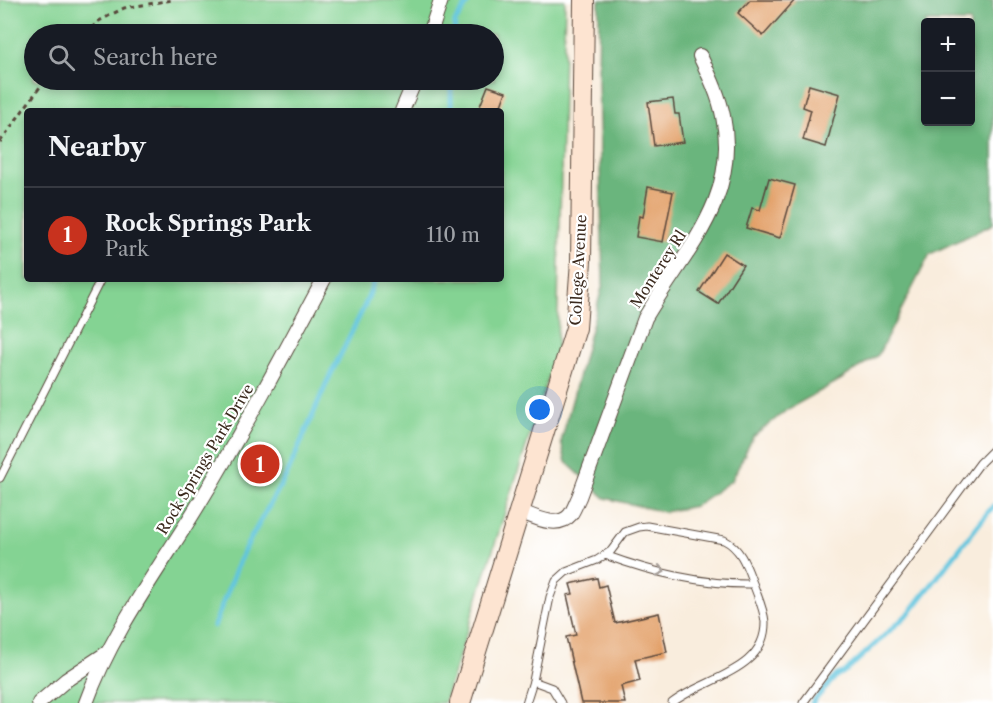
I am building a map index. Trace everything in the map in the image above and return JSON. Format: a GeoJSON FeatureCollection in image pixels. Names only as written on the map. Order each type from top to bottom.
{"type":"FeatureCollection","features":[{"type":"Feature","properties":{"kind":"main road","name":"College Avenue"},"geometry":{"type":"LineString","coordinates":[[460,703],[571,348],[578,312],[584,0]]}},
{"type":"Feature","properties":{"kind":"street"},"geometry":{"type":"LineString","coordinates":[[433,24],[441,0]]}},
{"type":"Feature","properties":{"kind":"street","name":"Monterey Rl"},"geometry":{"type":"LineString","coordinates":[[519,511],[558,522],[569,515],[579,497],[645,318],[660,292],[688,255],[717,199],[726,170],[727,140],[718,98],[700,56]]}},
{"type":"Feature","properties":{"kind":"street"},"geometry":{"type":"LineString","coordinates":[[403,108],[411,90]]}},
{"type":"Feature","properties":{"kind":"street","name":"Rock Springs Park Drive"},"geometry":{"type":"LineString","coordinates":[[86,703],[107,653],[246,423],[322,282]]}},
{"type":"Feature","properties":{"kind":"street","name":"Rock Springs Park Drive"},"geometry":{"type":"LineString","coordinates":[[39,703],[66,680],[107,653]]}},
{"type":"Feature","properties":{"kind":"lane"},"geometry":{"type":"LineString","coordinates":[[0,478],[98,282]]}},
{"type":"Feature","properties":{"kind":"lane"},"geometry":{"type":"LineString","coordinates":[[803,703],[980,464],[993,450]]}},
{"type":"Feature","properties":{"kind":"lane"},"geometry":{"type":"LineString","coordinates":[[526,703],[533,681],[550,597],[556,581],[566,572],[605,555],[625,532],[647,525],[732,544],[739,551],[765,621],[763,636],[757,652],[748,661],[672,703]]}},
{"type":"Feature","properties":{"kind":"lane"},"geometry":{"type":"LineString","coordinates":[[605,555],[638,567],[729,585],[753,584]]}},
{"type":"Feature","properties":{"kind":"lane"},"geometry":{"type":"LineString","coordinates":[[533,681],[552,688],[561,703]]}},
{"type":"Feature","properties":{"kind":"path"},"geometry":{"type":"LineString","coordinates":[[96,24],[124,8],[172,0]]}},
{"type":"Feature","properties":{"kind":"path"},"geometry":{"type":"LineString","coordinates":[[25,108],[38,90]]}},
{"type":"Feature","properties":{"kind":"path"},"geometry":{"type":"LineString","coordinates":[[0,142],[24,109]]}},
{"type":"Feature","properties":{"kind":"green space"},"geometry":{"type":"Polygon","coordinates":[[[0,0],[565,0],[557,350],[444,703],[0,703],[0,0]]]}},
{"type":"Feature","properties":{"kind":"green space"},"geometry":{"type":"Polygon","coordinates":[[[599,0],[993,0],[993,224],[930,254],[878,355],[840,380],[788,409],[753,437],[732,480],[695,506],[664,512],[605,498],[566,462],[561,442],[603,284],[598,81],[599,0]]]}},
{"type":"Feature","properties":{"kind":"building"},"geometry":{"type":"Polygon","coordinates":[[[750,0],[795,0],[763,36],[738,13],[750,0]]]}},
{"type":"Feature","properties":{"kind":"building"},"geometry":{"type":"Polygon","coordinates":[[[809,85],[840,94],[826,147],[803,140],[811,110],[803,107],[809,85]]]}},
{"type":"Feature","properties":{"kind":"building"},"geometry":{"type":"Polygon","coordinates":[[[486,90],[506,92],[500,108],[479,108],[486,90]]]}},
{"type":"Feature","properties":{"kind":"building"},"geometry":{"type":"Polygon","coordinates":[[[673,99],[675,114],[679,114],[683,142],[654,146],[648,102],[673,99]]]}},
{"type":"Feature","properties":{"kind":"building"},"geometry":{"type":"Polygon","coordinates":[[[769,178],[795,185],[780,238],[746,228],[752,208],[760,210],[769,178]]]}},
{"type":"Feature","properties":{"kind":"building"},"geometry":{"type":"Polygon","coordinates":[[[648,187],[673,192],[663,242],[636,237],[639,216],[643,217],[648,187]]]}},
{"type":"Feature","properties":{"kind":"building"},"geometry":{"type":"Polygon","coordinates":[[[724,253],[743,265],[718,304],[699,292],[724,253]]]}},
{"type":"Feature","properties":{"kind":"building"},"geometry":{"type":"Polygon","coordinates":[[[597,578],[599,587],[606,585],[615,623],[659,613],[667,652],[635,659],[640,681],[621,686],[625,703],[581,703],[566,637],[576,635],[567,595],[573,594],[570,584],[597,578]]]}},
{"type":"Feature","properties":{"kind":"waterway"},"geometry":{"type":"LineString","coordinates":[[455,24],[470,0]]}},
{"type":"Feature","properties":{"kind":"waterway"},"geometry":{"type":"LineString","coordinates":[[451,90],[451,108]]}},
{"type":"Feature","properties":{"kind":"waterway"},"geometry":{"type":"LineString","coordinates":[[214,626],[242,554],[288,472],[374,282]]}},
{"type":"Feature","properties":{"kind":"waterway"},"geometry":{"type":"LineString","coordinates":[[812,703],[837,675],[845,672],[911,611],[993,506]]}},
{"type":"Feature","properties":{"kind":"place","name":"Rock Springs Park"},"geometry":{"type":"Point","coordinates":[260,464]}}]}
